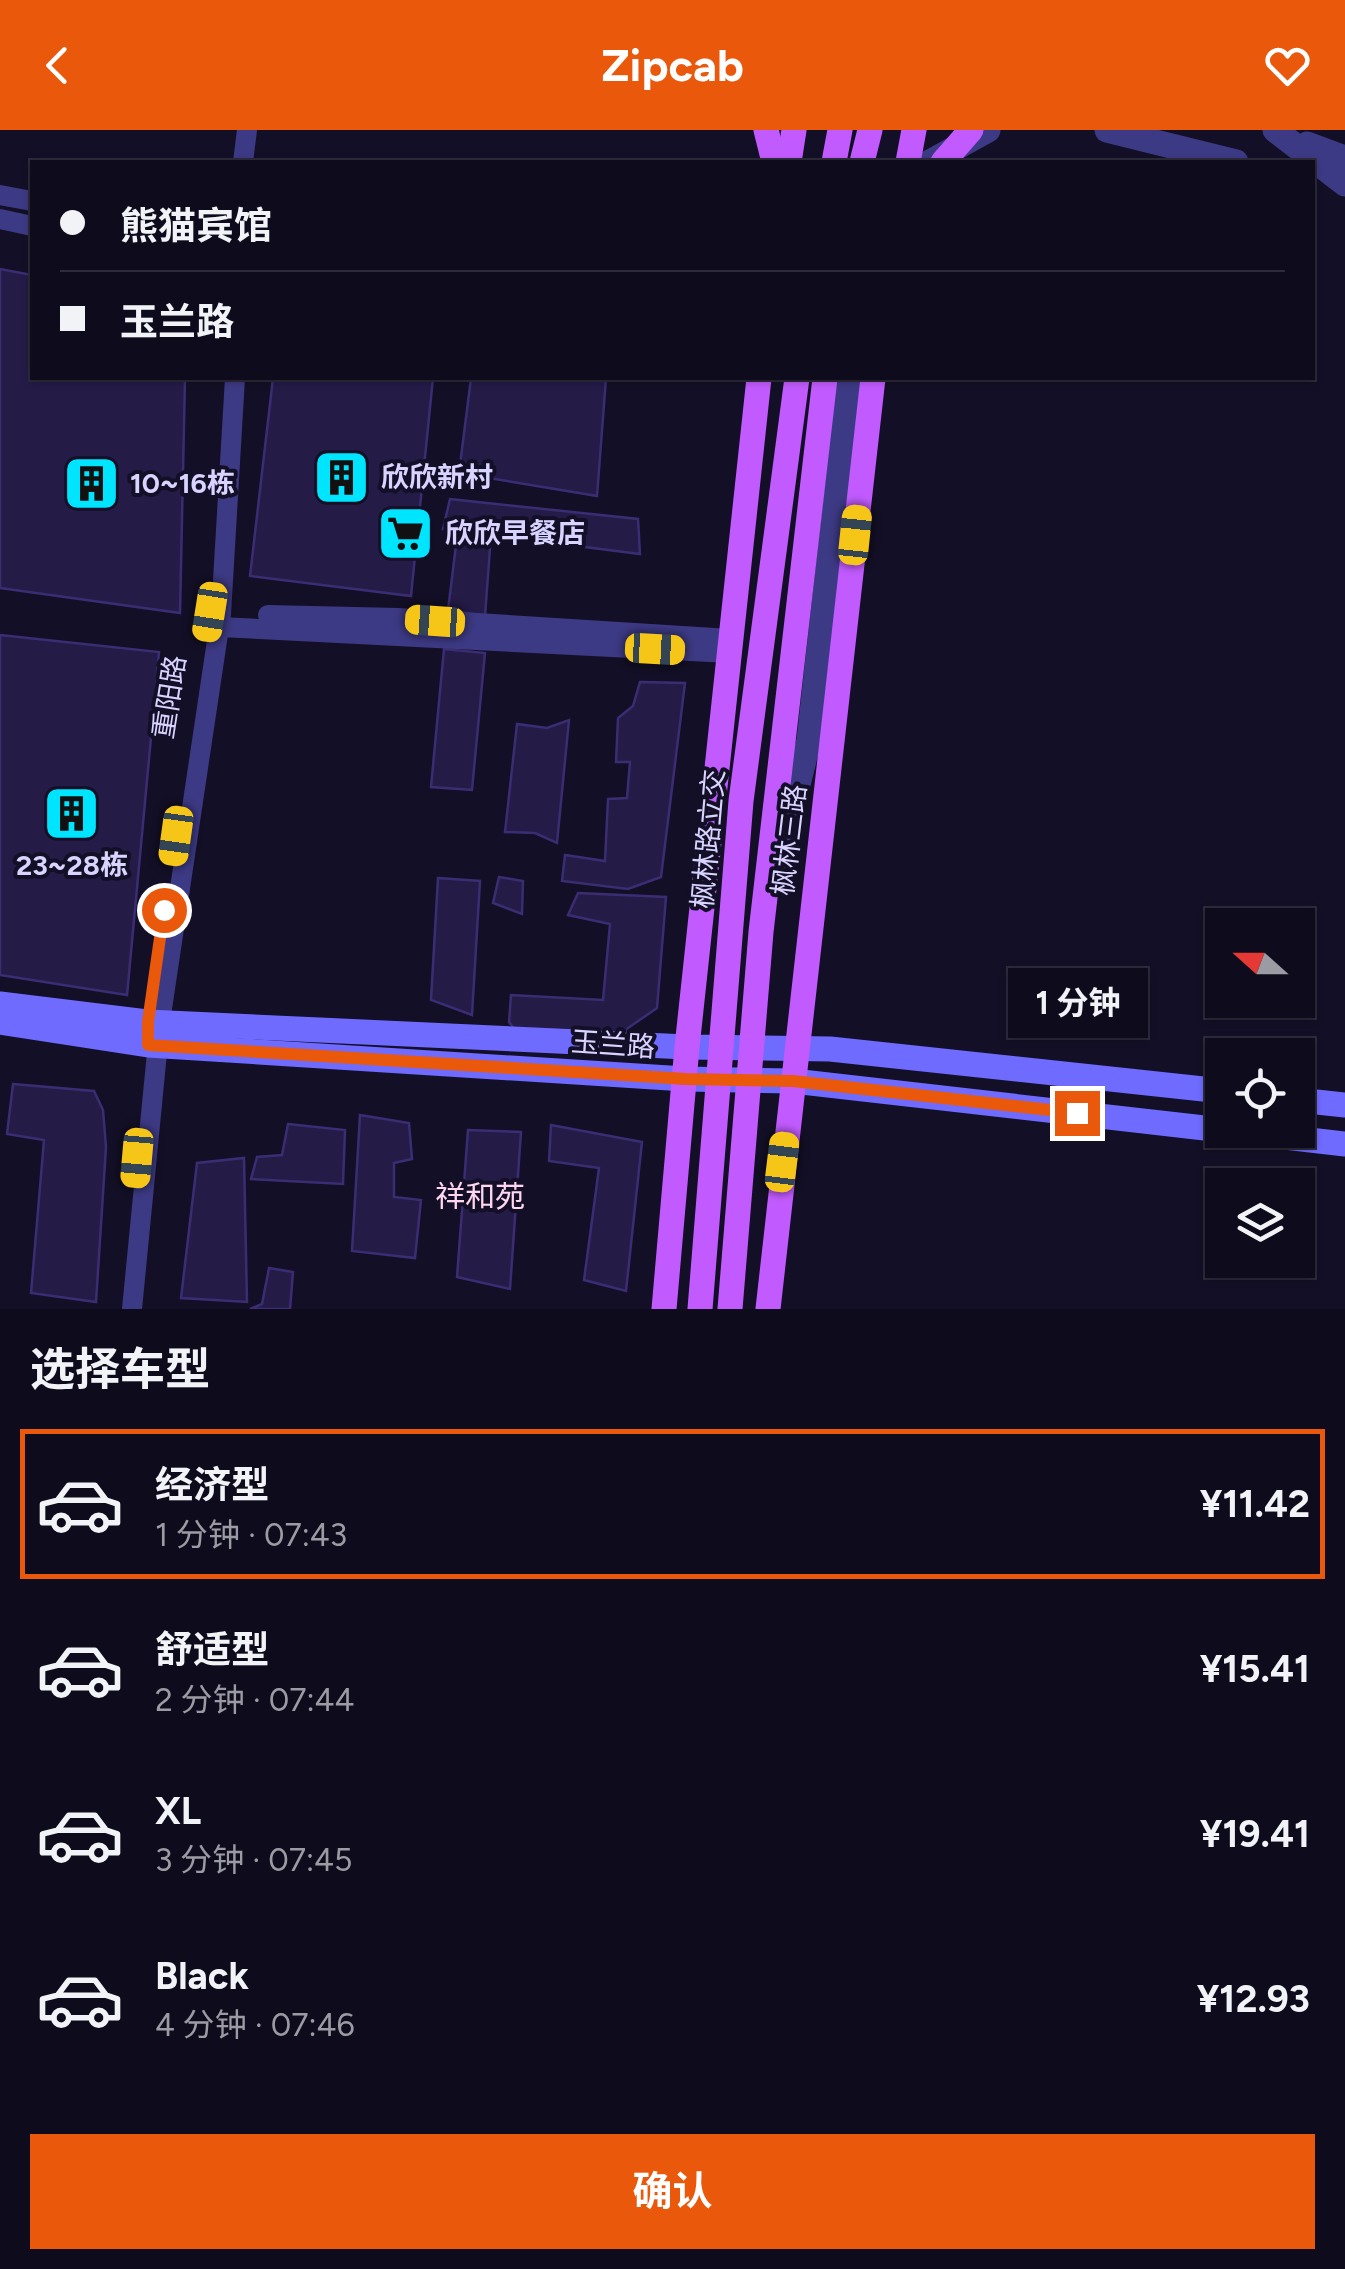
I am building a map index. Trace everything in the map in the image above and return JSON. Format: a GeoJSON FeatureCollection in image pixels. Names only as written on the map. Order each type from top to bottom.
{"type":"FeatureCollection","features":[{"type":"Feature","properties":{"kind":"main road"},"geometry":{"type":"LineString","coordinates":[[766,130],[774,160]]}},
{"type":"Feature","properties":{"kind":"main road"},"geometry":{"type":"LineString","coordinates":[[789,160],[794,130]]}},
{"type":"Feature","properties":{"kind":"main road"},"geometry":{"type":"LineString","coordinates":[[834,160],[840,130]]}},
{"type":"Feature","properties":{"kind":"main road"},"geometry":{"type":"LineString","coordinates":[[862,160],[870,130]]}},
{"type":"Feature","properties":{"kind":"main road"},"geometry":{"type":"LineString","coordinates":[[908,160],[914,130]]}},
{"type":"Feature","properties":{"kind":"main road"},"geometry":{"type":"LineString","coordinates":[[945,160],[970,130]]}},
{"type":"Feature","properties":{"kind":"main road"},"geometry":{"type":"LineString","coordinates":[[664,1309],[686,1047],[759,380]]}},
{"type":"Feature","properties":{"kind":"main road","name":"枫林路立交"},"geometry":{"type":"LineString","coordinates":[[700,1309],[741,800],[797,380]]}},
{"type":"Feature","properties":{"kind":"main road"},"geometry":{"type":"LineString","coordinates":[[730,1309],[761,932],[825,380]]}},
{"type":"Feature","properties":{"kind":"main road","name":"枫林三路"},"geometry":{"type":"LineString","coordinates":[[768,1309],[873,380]]}},
{"type":"Feature","properties":{"kind":"main road","name":"玉兰路"},"geometry":{"type":"LineString","coordinates":[[0,1004],[154,1033],[796,1047],[1205,1089]]}},
{"type":"Feature","properties":{"kind":"main road","name":"玉兰路"},"geometry":{"type":"LineString","coordinates":[[0,1022],[686,1079],[793,1081],[1205,1128]]}},
{"type":"Feature","properties":{"kind":"main road"},"geometry":{"type":"LineString","coordinates":[[1315,1102],[1345,1105]]}},
{"type":"Feature","properties":{"kind":"main road","name":"玉兰路"},"geometry":{"type":"LineString","coordinates":[[1315,1141],[1345,1144]]}},
{"type":"Feature","properties":{"kind":"street"},"geometry":{"type":"LineString","coordinates":[[243,160],[248,130]]}},
{"type":"Feature","properties":{"kind":"street"},"geometry":{"type":"LineString","coordinates":[[255,160],[260,130]]}},
{"type":"Feature","properties":{"kind":"street"},"geometry":{"type":"LineString","coordinates":[[934,160],[988,130]]}},
{"type":"Feature","properties":{"kind":"street"},"geometry":{"type":"LineString","coordinates":[[1106,130],[1228,160]]}},
{"type":"Feature","properties":{"kind":"street"},"geometry":{"type":"LineString","coordinates":[[1277,132],[1345,158]]}},
{"type":"Feature","properties":{"kind":"street"},"geometry":{"type":"LineString","coordinates":[[1277,132],[1311,160]]}},
{"type":"Feature","properties":{"kind":"street"},"geometry":{"type":"LineString","coordinates":[[1315,163],[1345,188]]}},
{"type":"Feature","properties":{"kind":"street"},"geometry":{"type":"LineString","coordinates":[[1315,183],[1345,188]]}},
{"type":"Feature","properties":{"kind":"street"},"geometry":{"type":"LineString","coordinates":[[0,194],[30,202]]}},
{"type":"Feature","properties":{"kind":"street"},"geometry":{"type":"LineString","coordinates":[[0,220],[30,226]]}},
{"type":"Feature","properties":{"kind":"street","name":"重阳路"},"geometry":{"type":"LineString","coordinates":[[154,1033],[210,612],[222,380]]}},
{"type":"Feature","properties":{"kind":"street","name":"重阳路"},"geometry":{"type":"LineString","coordinates":[[154,1033],[221,620],[235,380]]}},
{"type":"Feature","properties":{"kind":"street"},"geometry":{"type":"LineString","coordinates":[[761,932],[809,740],[849,380]]}},
{"type":"Feature","properties":{"kind":"street"},"geometry":{"type":"LineString","coordinates":[[221,620],[398,618],[730,646]]}},
{"type":"Feature","properties":{"kind":"street"},"geometry":{"type":"LineString","coordinates":[[122,1309],[154,1033]]}},
{"type":"Feature","properties":{"kind":"street"},"geometry":{"type":"LineString","coordinates":[[132,1309],[154,1033]]}},
{"type":"Feature","properties":{"kind":"building","name":"10~16栋"},"geometry":{"type":"Polygon","coordinates":[[[0,269],[30,275],[30,380],[185,380],[180,613],[0,588],[0,269]]]}},
{"type":"Feature","properties":{"kind":"building","name":"欣欣新村"},"geometry":{"type":"Polygon","coordinates":[[[273,380],[433,380],[411,596],[250,576],[273,380]]]}},
{"type":"Feature","properties":{"kind":"building"},"geometry":{"type":"Polygon","coordinates":[[[471,380],[606,380],[597,496],[459,473],[471,380]]]}},
{"type":"Feature","properties":{"kind":"building"},"geometry":{"type":"Polygon","coordinates":[[[450,499],[638,519],[640,554],[491,535],[485,616],[448,610],[458,529],[443,529],[450,499]]]}},
{"type":"Feature","properties":{"kind":"building","name":"23~28栋"},"geometry":{"type":"Polygon","coordinates":[[[0,635],[159,652],[127,995],[0,975],[0,635]]]}},
{"type":"Feature","properties":{"kind":"building"},"geometry":{"type":"Polygon","coordinates":[[[444,649],[485,653],[472,790],[431,787],[444,649]]]}},
{"type":"Feature","properties":{"kind":"building"},"geometry":{"type":"Polygon","coordinates":[[[640,682],[685,683],[661,877],[628,889],[562,881],[565,855],[605,861],[608,799],[627,798],[630,762],[616,762],[618,718],[633,706],[640,682]]]}},
{"type":"Feature","properties":{"kind":"building"},"geometry":{"type":"Polygon","coordinates":[[[569,720],[557,843],[535,833],[505,832],[517,724],[547,728],[569,720]]]}},
{"type":"Feature","properties":{"kind":"building"},"geometry":{"type":"Polygon","coordinates":[[[499,877],[523,881],[522,914],[493,903],[499,877]]]}},
{"type":"Feature","properties":{"kind":"building"},"geometry":{"type":"Polygon","coordinates":[[[438,878],[480,881],[472,1015],[431,1000],[438,878]]]}},
{"type":"Feature","properties":{"kind":"building"},"geometry":{"type":"Polygon","coordinates":[[[578,893],[666,897],[657,1008],[628,1028],[622,1040],[516,1031],[509,1022],[511,995],[603,1000],[610,924],[568,915],[578,893]]]}},
{"type":"Feature","properties":{"kind":"building"},"geometry":{"type":"Polygon","coordinates":[[[13,1084],[94,1091],[103,1110],[106,1147],[96,1302],[31,1293],[44,1140],[7,1134],[13,1084]]]}},
{"type":"Feature","properties":{"kind":"building"},"geometry":{"type":"Polygon","coordinates":[[[360,1115],[409,1123],[412,1159],[394,1163],[394,1197],[421,1200],[415,1258],[352,1251],[360,1115]]]}},
{"type":"Feature","properties":{"kind":"building"},"geometry":{"type":"Polygon","coordinates":[[[288,1124],[345,1130],[343,1184],[251,1179],[257,1157],[282,1155],[288,1124]]]}},
{"type":"Feature","properties":{"kind":"building"},"geometry":{"type":"Polygon","coordinates":[[[551,1125],[642,1142],[626,1291],[584,1280],[599,1168],[549,1161],[551,1125]]]}},
{"type":"Feature","properties":{"kind":"building"},"geometry":{"type":"Polygon","coordinates":[[[468,1130],[521,1132],[510,1289],[457,1277],[468,1130]]]}},
{"type":"Feature","properties":{"kind":"building"},"geometry":{"type":"Polygon","coordinates":[[[244,1158],[247,1302],[181,1298],[197,1163],[244,1158]]]}},
{"type":"Feature","properties":{"kind":"building"},"geometry":{"type":"Polygon","coordinates":[[[269,1268],[293,1272],[290,1309],[250,1309],[262,1304],[269,1268]]]}},
{"type":"Feature","properties":{"kind":"place","name":"欣欣新村"},"geometry":{"type":"Point","coordinates":[342,477]}},
{"type":"Feature","properties":{"kind":"place","name":"10~16栋"},"geometry":{"type":"Point","coordinates":[91,483]}},
{"type":"Feature","properties":{"kind":"place","name":"欣欣早餐店"},"geometry":{"type":"Point","coordinates":[406,533]}},
{"type":"Feature","properties":{"kind":"place","name":"23~28栋"},"geometry":{"type":"Point","coordinates":[72,814]}},
{"type":"Feature","properties":{"kind":"district","name":"祥和苑"},"geometry":{"type":"Point","coordinates":[480,1197]}},
{"type":"Feature","properties":{"kind":"route"},"geometry":{"type":"LineString","coordinates":[[164,910],[148,1045],[686,1079],[793,1081],[1077,1113]]}}]}
